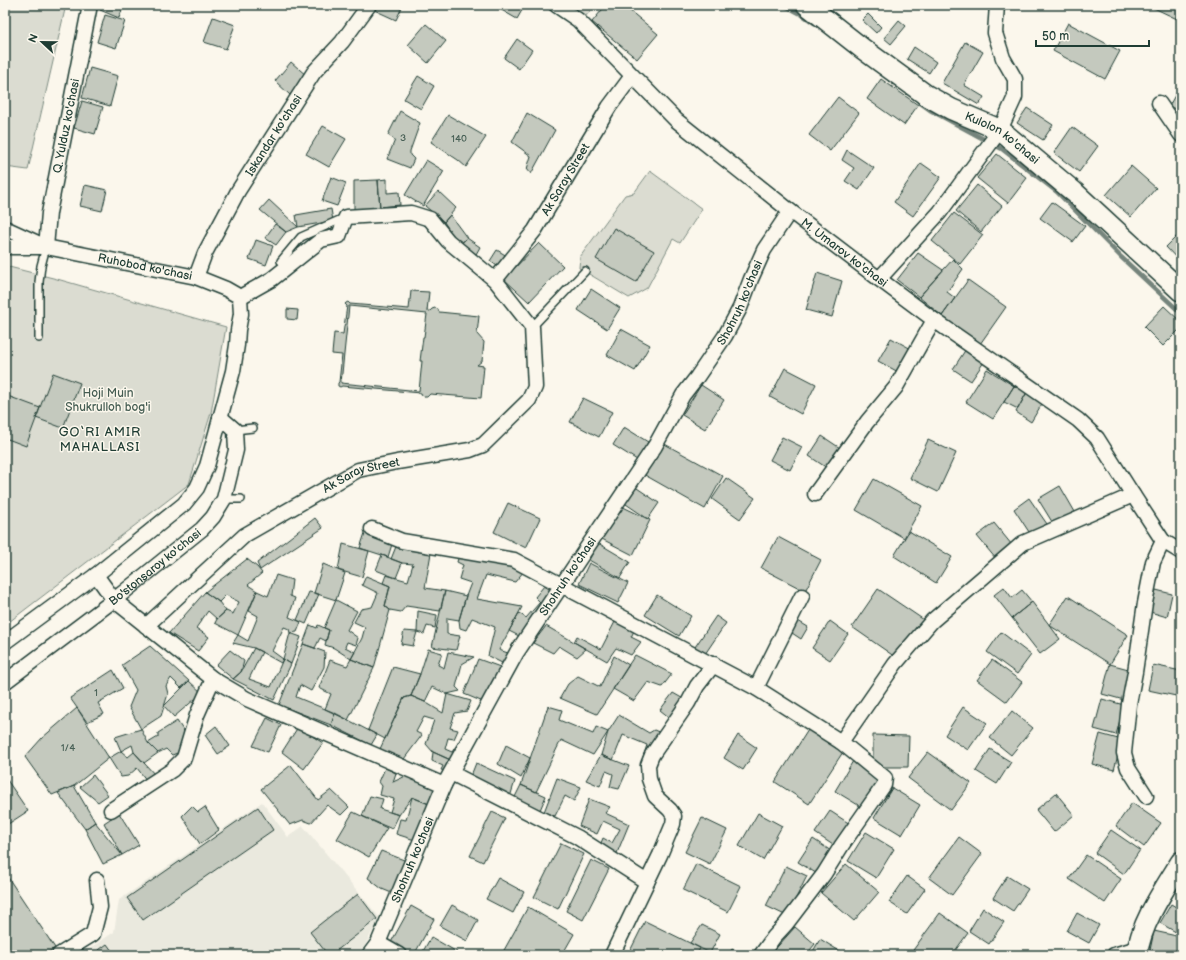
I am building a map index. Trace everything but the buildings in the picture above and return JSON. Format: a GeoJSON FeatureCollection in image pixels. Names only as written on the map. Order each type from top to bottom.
{"type":"FeatureCollection","features":[{"type":"Feature","properties":{"kind":"main road","name":"Kulolon ko'chasi"},"geometry":{"type":"LineString","coordinates":[[807,5],[873,57],[926,95],[997,133],[1074,192],[1181,291]]}},
{"type":"Feature","properties":{"kind":"main road"},"geometry":{"type":"LineString","coordinates":[[1137,952],[1142,932],[1149,917],[1181,862]]}},
{"type":"Feature","properties":{"kind":"street","name":"Q. Yulduz ko'chasi"},"geometry":{"type":"LineString","coordinates":[[46,247],[49,213],[90,5]]}},
{"type":"Feature","properties":{"kind":"street","name":"Iskandar ko'chasi"},"geometry":{"type":"LineString","coordinates":[[196,277],[205,253],[238,191],[314,72],[342,42],[369,5]]}},
{"type":"Feature","properties":{"kind":"street","name":"M. Umarov ko'chasi"},"geometry":{"type":"LineString","coordinates":[[556,5],[578,20],[676,120],[790,211],[934,320],[1078,420],[1097,438],[1163,541]]}},
{"type":"Feature","properties":{"kind":"street"},"geometry":{"type":"LineString","coordinates":[[879,279],[940,212],[987,149],[997,133],[1015,97],[1015,79],[1003,58],[995,33],[997,5]]}},
{"type":"Feature","properties":{"kind":"street","name":"Ak Saray Street"},"geometry":{"type":"LineString","coordinates":[[495,280],[535,230],[609,107],[632,76]]}},
{"type":"Feature","properties":{"kind":"street"},"geometry":{"type":"LineString","coordinates":[[1159,103],[1181,135]]}},
{"type":"Feature","properties":{"kind":"street","name":"Shohruh ko'chasi"},"geometry":{"type":"LineString","coordinates":[[369,955],[378,943],[447,779],[517,652],[655,446],[683,394],[697,377],[725,336],[740,308],[764,250],[790,211]]}},
{"type":"Feature","properties":{"kind":"street"},"geometry":{"type":"LineString","coordinates":[[5,642],[96,575],[184,504],[191,496],[203,477],[207,466],[232,371],[241,314],[240,297],[272,279],[321,240],[339,236],[346,217],[411,213],[430,219],[448,241],[495,280],[532,327]]}},
{"type":"Feature","properties":{"kind":"street","name":"Ruhobod ko'chasi"},"geometry":{"type":"LineString","coordinates":[[5,228],[46,247]]}},
{"type":"Feature","properties":{"kind":"street","name":"Ruhobod ko'chasi"},"geometry":{"type":"LineString","coordinates":[[5,247],[46,247],[196,277],[226,289],[240,297]]}},
{"type":"Feature","properties":{"kind":"street"},"geometry":{"type":"LineString","coordinates":[[815,494],[867,422],[896,388],[934,320]]}},
{"type":"Feature","properties":{"kind":"street","name":"Ak Saray Street"},"geometry":{"type":"LineString","coordinates":[[146,626],[245,535],[358,470],[470,450],[483,445],[529,400],[535,387],[532,327]]}},
{"type":"Feature","properties":{"kind":"street"},"geometry":{"type":"LineString","coordinates":[[220,418],[236,430]]}},
{"type":"Feature","properties":{"kind":"street","name":"Bo'stonsaroy ko'chasi"},"geometry":{"type":"LineString","coordinates":[[5,682],[114,600],[202,529],[224,499],[236,450],[236,430]]}},
{"type":"Feature","properties":{"kind":"street"},"geometry":{"type":"LineString","coordinates":[[841,742],[895,664],[932,621],[1023,543],[1133,495]]}},
{"type":"Feature","properties":{"kind":"street"},"geometry":{"type":"LineString","coordinates":[[372,529],[402,541],[514,560],[714,664],[756,688],[841,742],[885,778],[884,785],[845,840],[824,874],[761,955]]}},
{"type":"Feature","properties":{"kind":"street"},"geometry":{"type":"LineString","coordinates":[[1146,796],[1128,768],[1124,753],[1129,704],[1153,562],[1163,541],[1181,552]]}},
{"type":"Feature","properties":{"kind":"street"},"geometry":{"type":"LineString","coordinates":[[96,575],[114,600],[213,679],[247,699],[447,779],[577,837],[647,882]]}},
{"type":"Feature","properties":{"kind":"street"},"geometry":{"type":"LineString","coordinates":[[756,688],[802,596]]}},
{"type":"Feature","properties":{"kind":"street"},"geometry":{"type":"LineString","coordinates":[[612,955],[663,849],[673,824],[674,816],[670,810],[655,796],[649,780],[648,765],[652,755],[688,703],[697,686],[714,664]]}},
{"type":"Feature","properties":{"kind":"street"},"geometry":{"type":"LineString","coordinates":[[111,810],[172,770],[184,758],[197,715],[213,679]]}},
{"type":"Feature","properties":{"kind":"street"},"geometry":{"type":"LineString","coordinates":[[59,955],[93,934],[100,907],[97,880]]}},
{"type":"Feature","properties":{"kind":"street"},"geometry":{"type":"LineString","coordinates":[[378,943],[399,955]]}},
{"type":"Feature","properties":{"kind":"street"},"geometry":{"type":"LineString","coordinates":[[1114,955],[1137,952]]}},
{"type":"Feature","properties":{"kind":"lane"},"geometry":{"type":"LineString","coordinates":[[281,261],[301,237],[346,217]]}},
{"type":"Feature","properties":{"kind":"lane"},"geometry":{"type":"LineString","coordinates":[[40,338],[39,282],[46,247]]}},
{"type":"Feature","properties":{"kind":"lane"},"geometry":{"type":"LineString","coordinates":[[532,327],[585,271]]}},
{"type":"Feature","properties":{"kind":"lane"},"geometry":{"type":"LineString","coordinates":[[236,430],[253,428]]}},
{"type":"Feature","properties":{"kind":"lane"},"geometry":{"type":"LineString","coordinates":[[224,499],[241,499]]}},
{"type":"Feature","properties":{"kind":"shaded area"},"geometry":{"type":"Polygon","coordinates":[[[262,802],[288,837],[303,826],[380,918],[358,955],[80,955],[114,932],[119,900],[262,802]]]}},
{"type":"Feature","properties":{"kind":"green space"},"geometry":{"type":"Polygon","coordinates":[[[5,5],[66,5],[28,170],[5,167],[5,5]]]}},
{"type":"Feature","properties":{"kind":"green space"},"geometry":{"type":"Polygon","coordinates":[[[568,5],[595,5],[585,17],[568,5]]]}},
{"type":"Feature","properties":{"kind":"green space"},"geometry":{"type":"Polygon","coordinates":[[[650,171],[702,209],[680,243],[673,239],[647,288],[629,298],[579,268],[580,257],[625,195],[634,193],[650,171]]]}},
{"type":"Feature","properties":{"kind":"green space","name":"Hoji Muin Shukrulloh bog'i"},"geometry":{"type":"Polygon","coordinates":[[[5,266],[57,279],[226,327],[211,413],[189,484],[5,625],[5,266]]]}},
{"type":"Feature","properties":{"kind":"waterway"},"geometry":{"type":"LineString","coordinates":[[784,5],[814,23]]}},
{"type":"Feature","properties":{"kind":"waterway"},"geometry":{"type":"LineString","coordinates":[[919,102],[930,110],[1002,149],[1057,192],[1121,257],[1181,313]]}},
{"type":"Feature","properties":{"kind":"district","name":"GO‘RI AMIR MAHALLASI"},"geometry":{"type":"Point","coordinates":[100,440]}}]}
